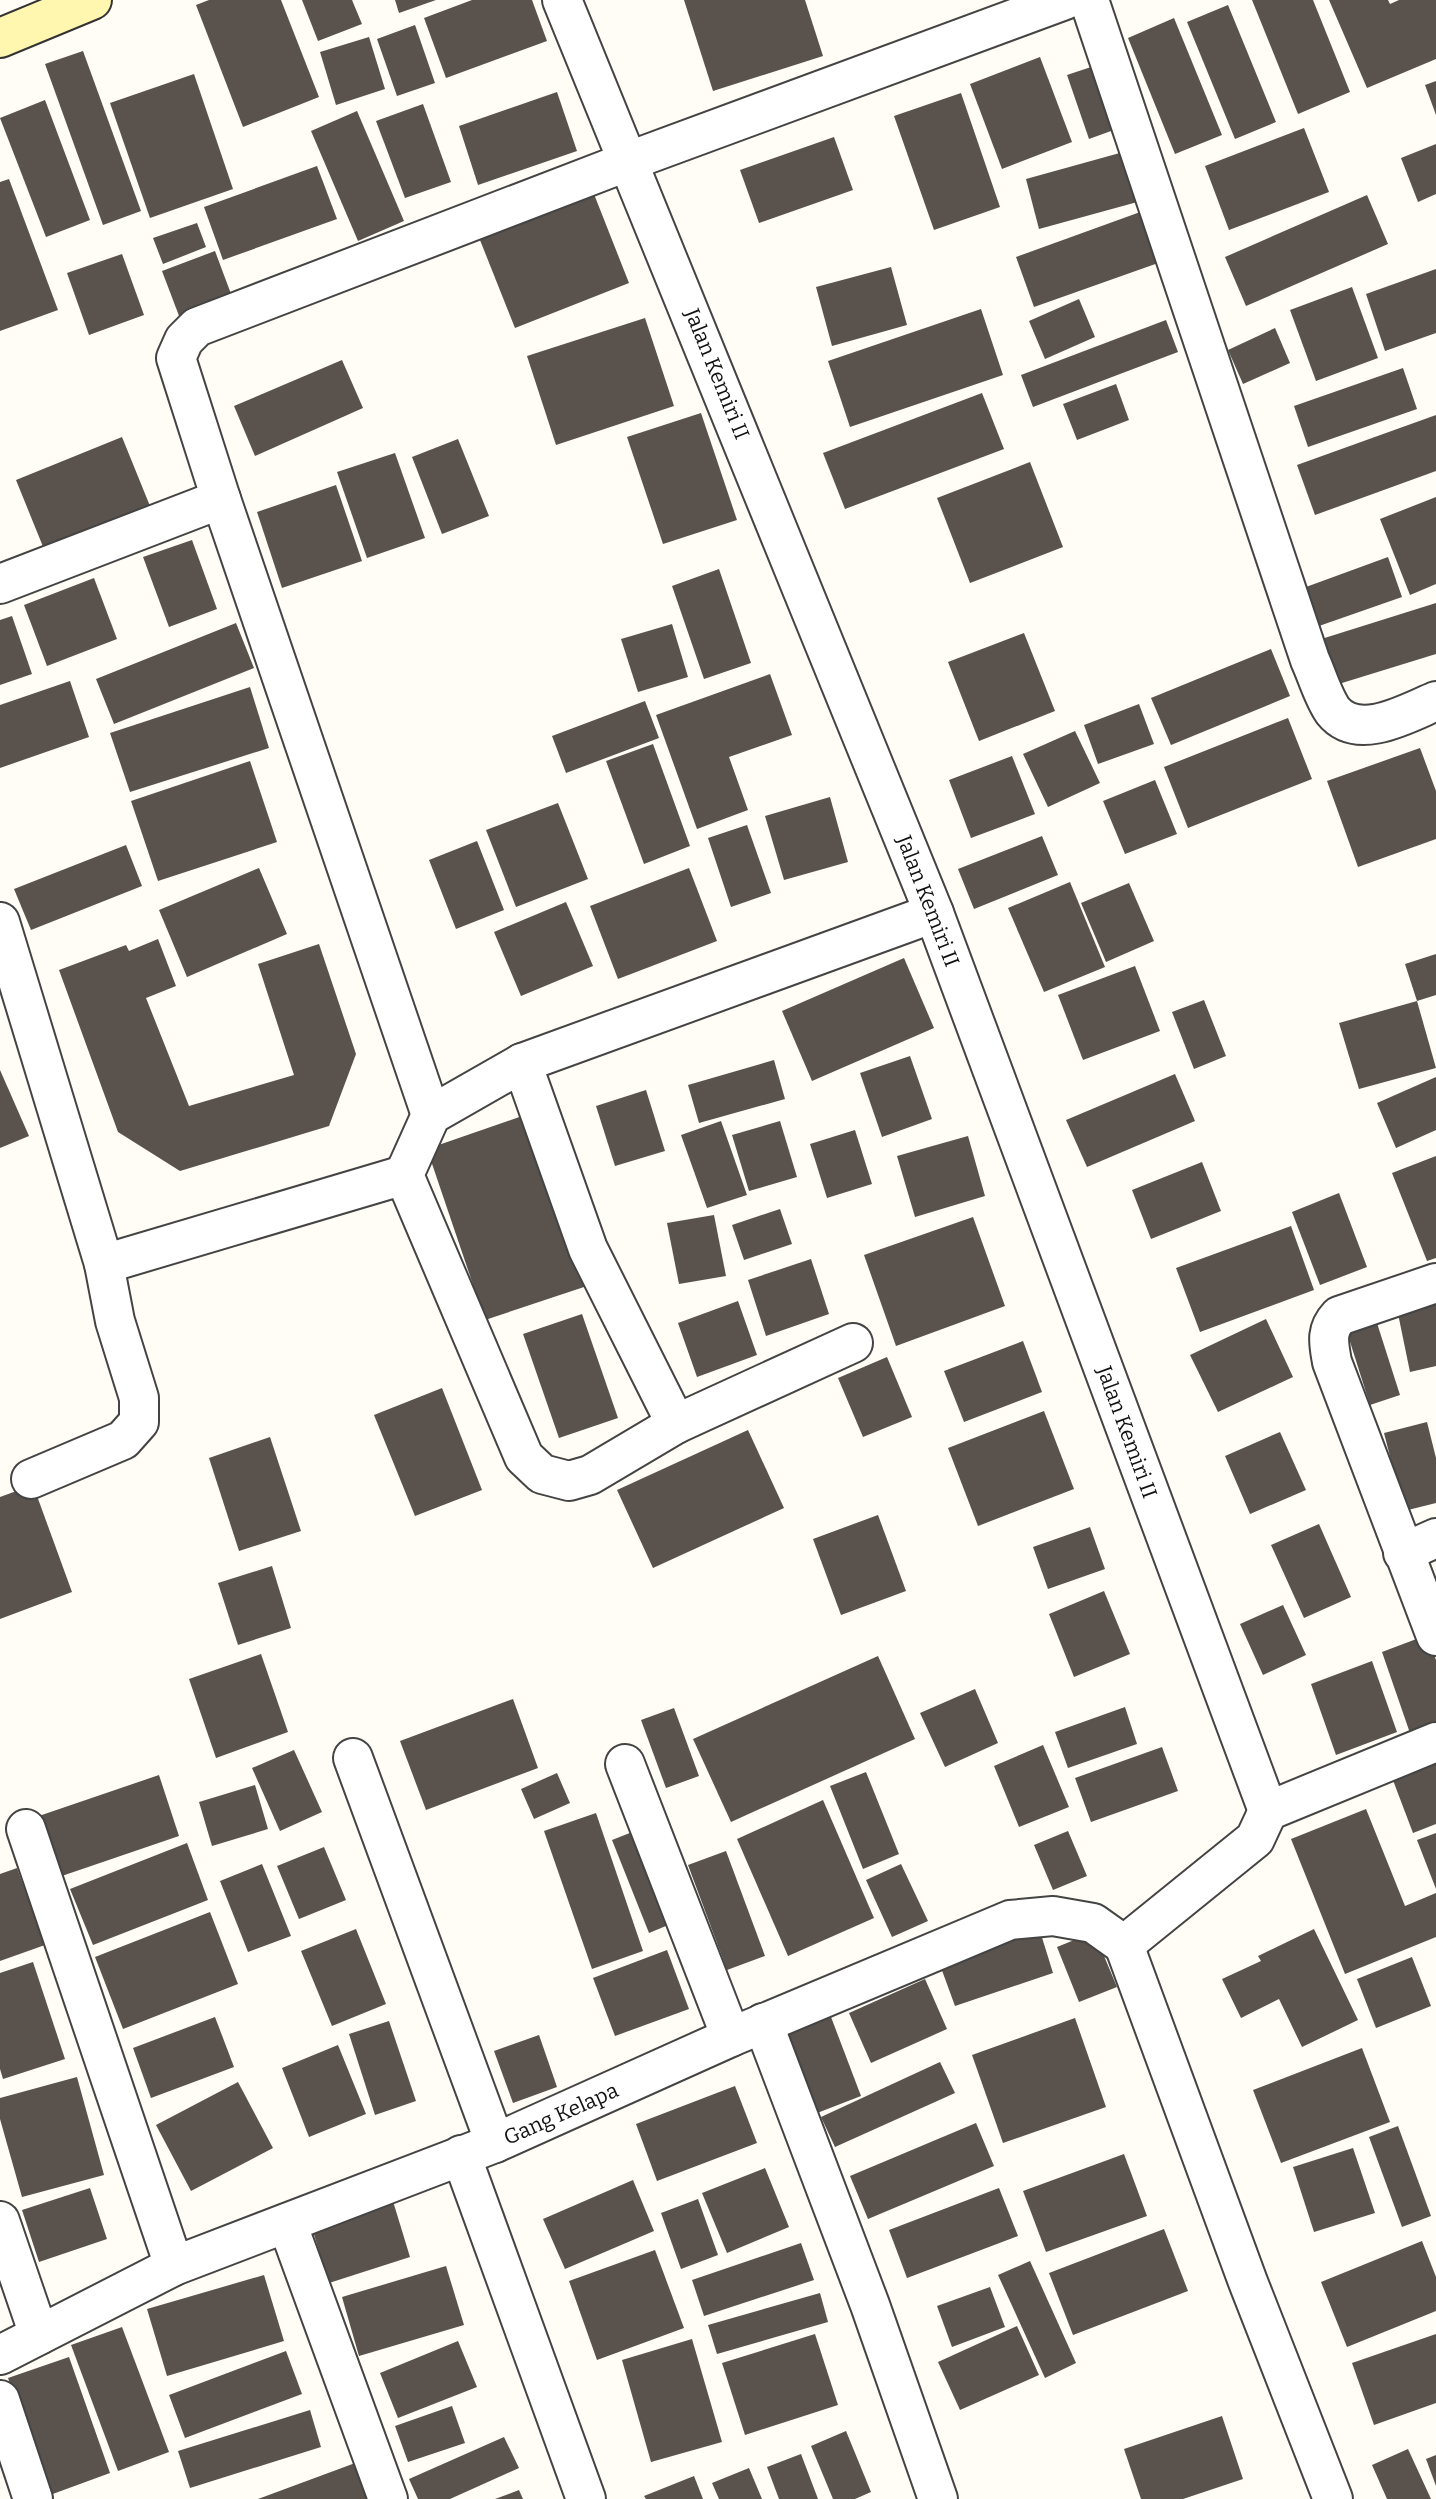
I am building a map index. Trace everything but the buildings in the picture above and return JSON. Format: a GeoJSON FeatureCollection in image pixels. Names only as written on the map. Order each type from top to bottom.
{"type":"FeatureCollection","features":[{"type":"Feature","properties":{"kind":"main road"},"geometry":{"type":"LineString","coordinates":[[0,38],[92,0]]}},
{"type":"Feature","properties":{"kind":"street","name":"Jalan Kemiri II"},"geometry":{"type":"LineString","coordinates":[[562,0],[934,913],[1268,1811]]}},
{"type":"Feature","properties":{"kind":"street"},"geometry":{"type":"LineString","coordinates":[[431,1115],[221,499],[176,358],[184,340],[197,327],[629,161],[1065,0]]}},
{"type":"Feature","properties":{"kind":"street"},"geometry":{"type":"LineString","coordinates":[[1089,0],[1310,660],[1334,712],[1357,724],[1369,726],[1436,701]]}},
{"type":"Feature","properties":{"kind":"street"},"geometry":{"type":"LineString","coordinates":[[0,584],[221,499]]}},
{"type":"Feature","properties":{"kind":"street"},"geometry":{"type":"LineString","coordinates":[[853,1343],[676,1424],[590,1475],[569,1480],[542,1474],[524,1457],[404,1175],[431,1115],[522,1063],[934,913]]}},
{"type":"Feature","properties":{"kind":"street"},"geometry":{"type":"LineString","coordinates":[[0,922],[104,1264],[115,1321],[139,1398],[139,1422],[123,1440],[31,1479]]}},
{"type":"Feature","properties":{"kind":"street"},"geometry":{"type":"LineString","coordinates":[[522,1063],[588,1250],[676,1424]]}},
{"type":"Feature","properties":{"kind":"street"},"geometry":{"type":"LineString","coordinates":[[104,1264],[404,1175]]}},
{"type":"Feature","properties":{"kind":"street"},"geometry":{"type":"LineString","coordinates":[[1436,1283],[1339,1316],[1332,1324],[1328,1337],[1332,1362],[1419,1546],[1436,1636]]}},
{"type":"Feature","properties":{"kind":"street"},"geometry":{"type":"LineString","coordinates":[[1333,2499],[1248,2282],[1124,1945],[1255,1839],[1268,1811],[1436,1742]]}},
{"type":"Feature","properties":{"kind":"street"},"geometry":{"type":"LineString","coordinates":[[353,1758],[586,2499]]}},
{"type":"Feature","properties":{"kind":"street"},"geometry":{"type":"LineString","coordinates":[[625,1764],[870,2305],[938,2499]]}},
{"type":"Feature","properties":{"kind":"street"},"geometry":{"type":"LineString","coordinates":[[26,1829],[174,2266]]}},
{"type":"Feature","properties":{"kind":"street","name":"Gang Kelapa"},"geometry":{"type":"LineString","coordinates":[[0,2355],[174,2266],[478,2149],[747,2030],[1010,1920],[1053,1916],[1093,1923],[1124,1945]]}},
{"type":"Feature","properties":{"kind":"street"},"geometry":{"type":"LineString","coordinates":[[0,2221],[39,2335]]}},
{"type":"Feature","properties":{"kind":"street"},"geometry":{"type":"LineString","coordinates":[[287,2223],[388,2499]]}},
{"type":"Feature","properties":{"kind":"street"},"geometry":{"type":"LineString","coordinates":[[0,2400],[33,2499]]}}]}
